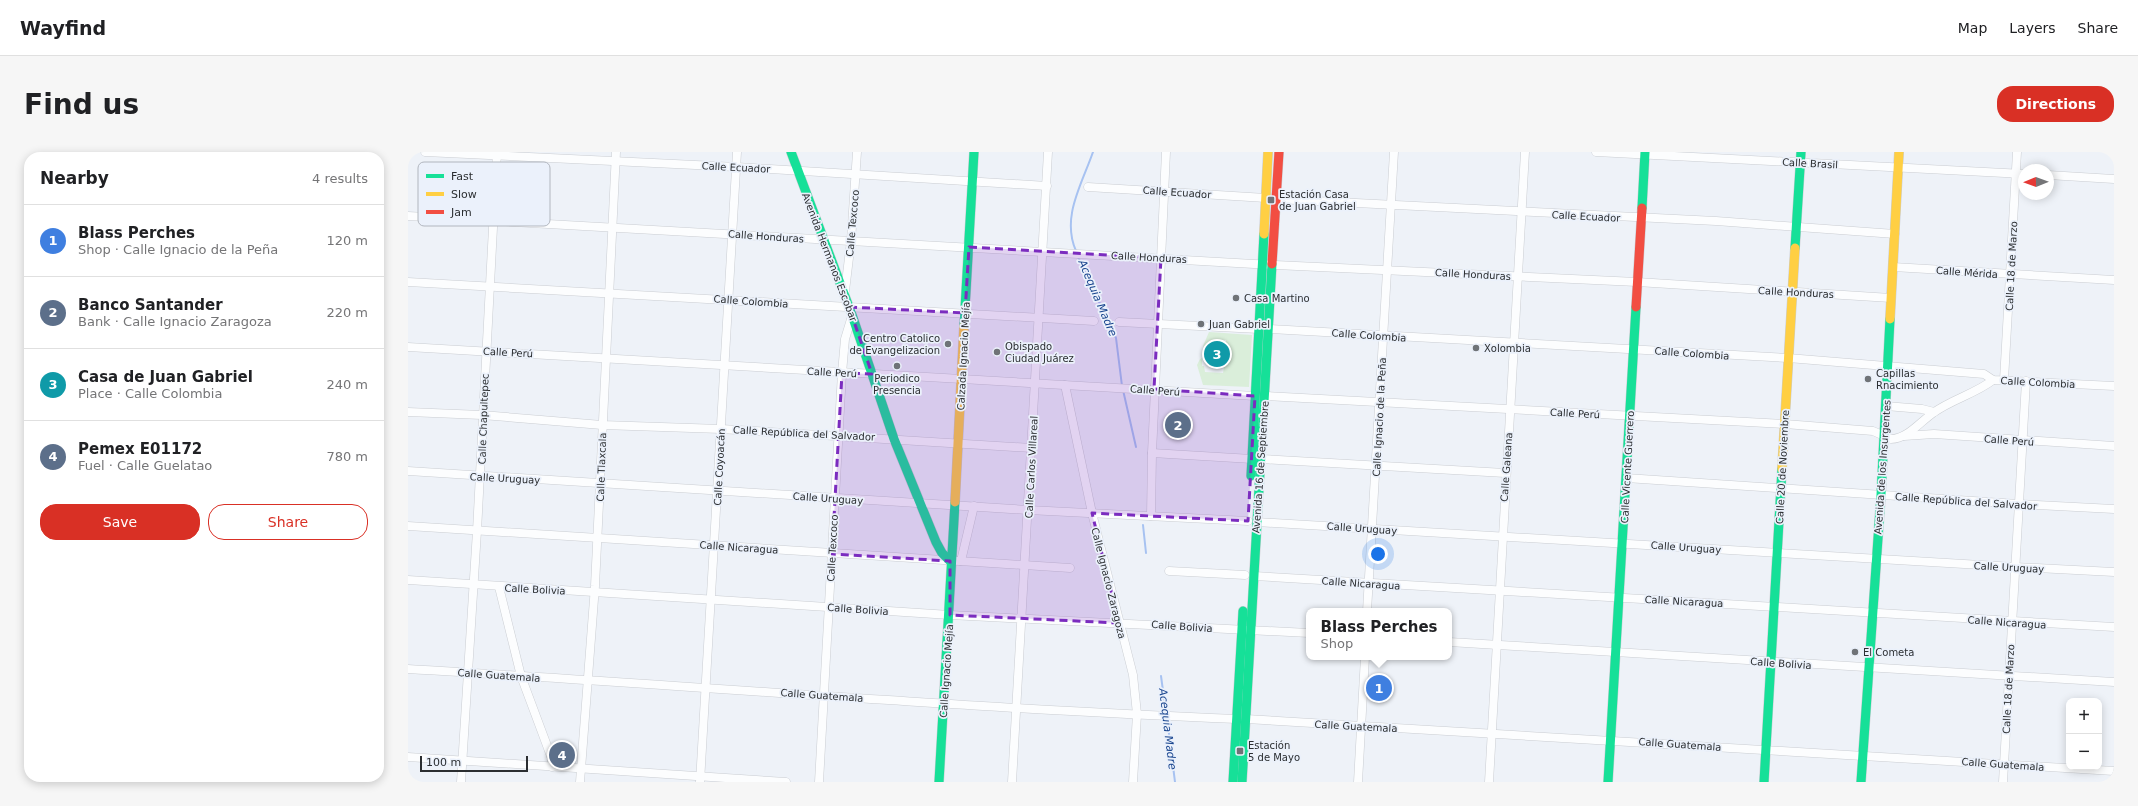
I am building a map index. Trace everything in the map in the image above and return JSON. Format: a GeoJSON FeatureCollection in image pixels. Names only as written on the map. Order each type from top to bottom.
{"type":"FeatureCollection","features":[{"type":"Feature","properties":{"kind":"main road","name":"Avenida Hermanos Escobar"},"geometry":{"type":"LineString","coordinates":[[791,152],[851,311],[894,439],[922,503],[936,542],[942,553],[950,561]]}},
{"type":"Feature","properties":{"kind":"main road","name":"Calzada Ignacio Mejía"},"geometry":{"type":"LineString","coordinates":[[950,561],[959,442],[961,379],[974,152]]}},
{"type":"Feature","properties":{"kind":"main road","name":"Avenida 16 de Septiembre"},"geometry":{"type":"LineString","coordinates":[[1264,329],[1262,264],[1268,152]]}},
{"type":"Feature","properties":{"kind":"main road","name":"Avenida 16 de Septiembre"},"geometry":{"type":"LineString","coordinates":[[1233,782],[1241,719],[1264,329],[1273,265],[1279,152]]}},
{"type":"Feature","properties":{"kind":"main road","name":"Calle 20 de Noviembre"},"geometry":{"type":"LineString","coordinates":[[1764,782],[1801,152]]}},
{"type":"Feature","properties":{"kind":"main road","name":"Avenida de los Insurgentes"},"geometry":{"type":"LineString","coordinates":[[1861,782],[1881,496],[1899,152]]}},
{"type":"Feature","properties":{"kind":"main road","name":"Calle Vicente Guerrero"},"geometry":{"type":"LineString","coordinates":[[1608,782],[1645,153]]}},
{"type":"Feature","properties":{"kind":"main road","name":"Calle Ignacio Mejía"},"geometry":{"type":"LineString","coordinates":[[939,782],[950,615],[950,561]]}},
{"type":"Feature","properties":{"kind":"main road","name":"Avenida 16 de Septiembre"},"geometry":{"type":"LineString","coordinates":[[1241,719],[1242,782]]}},
{"type":"Feature","properties":{"kind":"street","name":"Calle Ecuador"},"geometry":{"type":"LineString","coordinates":[[425,152],[497,154],[615,162],[737,167],[1046,186]]}},
{"type":"Feature","properties":{"kind":"street","name":"Calle Tlaxcala"},"geometry":{"type":"LineString","coordinates":[[580,782],[594,592],[611,227],[616,152]]}},
{"type":"Feature","properties":{"kind":"street","name":"Calle Coyoacán"},"geometry":{"type":"LineString","coordinates":[[700,779],[734,233],[737,152]]}},
{"type":"Feature","properties":{"kind":"street","name":"Calle Texcoco"},"geometry":{"type":"LineString","coordinates":[[844,293],[851,241],[857,152]]}},
{"type":"Feature","properties":{"kind":"street","name":"Calle Carlos Villareal"},"geometry":{"type":"LineString","coordinates":[[1012,782],[1048,152]]}},
{"type":"Feature","properties":{"kind":"street"},"geometry":{"type":"LineString","coordinates":[[1145,516],[1152,453],[1166,152]]}},
{"type":"Feature","properties":{"kind":"street","name":"Calle Ignacio de la Peña"},"geometry":{"type":"LineString","coordinates":[[1367,608],[1377,467],[1394,152]]}},
{"type":"Feature","properties":{"kind":"street","name":"Calle Galeana"},"geometry":{"type":"LineString","coordinates":[[1489,782],[1498,591],[1525,152]]}},
{"type":"Feature","properties":{"kind":"street","name":"Calle Brasil"},"geometry":{"type":"LineString","coordinates":[[1596,152],[1645,153],[2018,174]]}},
{"type":"Feature","properties":{"kind":"street","name":"Calle 18 de Marzo"},"geometry":{"type":"LineString","coordinates":[[2018,152],[2019,164]]}},
{"type":"Feature","properties":{"kind":"street"},"geometry":{"type":"LineString","coordinates":[[2054,175],[2114,178]]}},
{"type":"Feature","properties":{"kind":"street","name":"Calle Ecuador"},"geometry":{"type":"LineString","coordinates":[[1088,187],[1266,198]]}},
{"type":"Feature","properties":{"kind":"street","name":"Calle 18 de Marzo"},"geometry":{"type":"LineString","coordinates":[[2004,380],[2018,196]]}},
{"type":"Feature","properties":{"kind":"street","name":"Calle Ecuador"},"geometry":{"type":"LineString","coordinates":[[1276,199],[1521,213],[1641,218],[1895,234]]}},
{"type":"Feature","properties":{"kind":"street","name":"Calle Honduras"},"geometry":{"type":"LineString","coordinates":[[408,216],[418,217]]}},
{"type":"Feature","properties":{"kind":"street","name":"Calle Honduras"},"geometry":{"type":"LineString","coordinates":[[550,224],[734,233],[1273,265],[1637,282],[1891,298]]}},
{"type":"Feature","properties":{"kind":"street","name":"Calle Chapultepec"},"geometry":{"type":"LineString","coordinates":[[461,782],[474,584],[493,226]]}},
{"type":"Feature","properties":{"kind":"street","name":"Calle Mérida"},"geometry":{"type":"LineString","coordinates":[[1893,267],[2114,280]]}},
{"type":"Feature","properties":{"kind":"street","name":"Calle Colombia"},"geometry":{"type":"LineString","coordinates":[[408,282],[729,299],[851,311],[965,313],[1094,321]]}},
{"type":"Feature","properties":{"kind":"street","name":"Calle Texcoco"},"geometry":{"type":"LineString","coordinates":[[819,782],[842,373],[847,330],[851,311]]}},
{"type":"Feature","properties":{"kind":"street","name":"Calle Colombia"},"geometry":{"type":"LineString","coordinates":[[1119,322],[1788,358],[1984,374],[1993,380],[2114,386]]}},
{"type":"Feature","properties":{"kind":"street","name":"Calle Perú"},"geometry":{"type":"LineString","coordinates":[[408,347],[1035,384],[1134,388],[1510,410],[1785,424],[1873,431],[1891,439],[1904,436],[1934,434],[2114,446]]}},
{"type":"Feature","properties":{"kind":"street"},"geometry":{"type":"LineString","coordinates":[[1904,436],[1934,412],[1956,399],[1986,386],[1993,380]]}},
{"type":"Feature","properties":{"kind":"street","name":"Calle 18 de Marzo"},"geometry":{"type":"LineString","coordinates":[[2003,782],[2026,381]]}},
{"type":"Feature","properties":{"kind":"street","name":"Calle Ignacio Zaragoza"},"geometry":{"type":"LineString","coordinates":[[1065,385],[1092,514],[1132,675],[1137,714],[1133,782]]}},
{"type":"Feature","properties":{"kind":"street"},"geometry":{"type":"LineString","coordinates":[[1886,406],[1922,409],[1934,412]]}},
{"type":"Feature","properties":{"kind":"street","name":"Calle República del Salvador"},"geometry":{"type":"LineString","coordinates":[[408,412],[482,415],[602,425],[838,435],[1032,448]]}},
{"type":"Feature","properties":{"kind":"street"},"geometry":{"type":"LineString","coordinates":[[1152,453],[1377,467],[1505,473]]}},
{"type":"Feature","properties":{"kind":"street","name":"Calle Uruguay"},"geometry":{"type":"LineString","coordinates":[[408,471],[718,490],[834,499],[1092,514],[1253,521],[1502,537],[1777,552],[2015,568],[2114,572]]}},
{"type":"Feature","properties":{"kind":"street","name":"Calle República del Salvador"},"geometry":{"type":"LineString","coordinates":[[1626,478],[1881,496],[2114,509]]}},
{"type":"Feature","properties":{"kind":"street"},"geometry":{"type":"LineString","coordinates":[[961,561],[974,506]]}},
{"type":"Feature","properties":{"kind":"street","name":"Calle Nicaragua"},"geometry":{"type":"LineString","coordinates":[[408,526],[1070,568]]}},
{"type":"Feature","properties":{"kind":"street","name":"Calle Nicaragua"},"geometry":{"type":"LineString","coordinates":[[1169,571],[2114,627]]}},
{"type":"Feature","properties":{"kind":"street","name":"Calle Bolivia"},"geometry":{"type":"LineString","coordinates":[[408,580],[950,615],[1306,633]]}},
{"type":"Feature","properties":{"kind":"street"},"geometry":{"type":"LineString","coordinates":[[499,587],[521,676],[552,759],[552,767]]}},
{"type":"Feature","properties":{"kind":"street","name":"Calle Bolivia"},"geometry":{"type":"LineString","coordinates":[[1452,642],[2114,682]]}},
{"type":"Feature","properties":{"kind":"street"},"geometry":{"type":"LineString","coordinates":[[1358,782],[1365,660]]}},
{"type":"Feature","properties":{"kind":"street","name":"Calle Guatemala"},"geometry":{"type":"LineString","coordinates":[[408,669],[706,687],[944,704],[1611,740],[2114,771]]}},
{"type":"Feature","properties":{"kind":"street"},"geometry":{"type":"LineString","coordinates":[[408,757],[700,779],[786,782]]}},
{"type":"Feature","properties":{"kind":"highlighted area"},"geometry":{"type":"Polygon","coordinates":[[[969,247],[1161,258],[1154,389],[1255,396],[1248,521],[1092,513],[1119,623],[950,615],[950,561],[832,554],[842,373],[872,374],[849,307],[965,313],[969,247]]]}},
{"type":"Feature","properties":{"kind":"green space"},"geometry":{"type":"Polygon","coordinates":[[[1209,332],[1252,335],[1249,387],[1203,385],[1197,365],[1200,359],[1202,358],[1202,366],[1204,366],[1205,372],[1223,373],[1225,361],[1231,359],[1229,347],[1226,346],[1226,340],[1220,340],[1220,346],[1207,346],[1207,351],[1203,346],[1209,332]]]}},
{"type":"Feature","properties":{"kind":"waterway","name":"Acequia Madre"},"geometry":{"type":"LineString","coordinates":[[1076,251],[1072,238],[1072,213],[1079,188],[1093,152]]}},
{"type":"Feature","properties":{"kind":"waterway","name":"Acequia Madre"},"geometry":{"type":"LineString","coordinates":[[1078,257],[1116,338],[1122,386]]}},
{"type":"Feature","properties":{"kind":"waterway","name":"Acequia Madre"},"geometry":{"type":"LineString","coordinates":[[1123,390],[1136,447]]}},
{"type":"Feature","properties":{"kind":"waterway","name":"Acequia Madre"},"geometry":{"type":"LineString","coordinates":[[1143,525],[1146,553]]}},
{"type":"Feature","properties":{"kind":"waterway","name":"Acequia Madre"},"geometry":{"type":"LineString","coordinates":[[1161,676],[1166,713]]}},
{"type":"Feature","properties":{"kind":"waterway","name":"Acequia Madre"},"geometry":{"type":"LineString","coordinates":[[1167,718],[1175,782]]}},
{"type":"Feature","properties":{"kind":"traffic: fast"},"geometry":{"type":"LineString","coordinates":[[791,152],[852,315],[894,439],[936,542],[942,553],[950,561]]}},
{"type":"Feature","properties":{"kind":"traffic: fast"},"geometry":{"type":"LineString","coordinates":[[964,326],[974,152]]}},
{"type":"Feature","properties":{"kind":"traffic: fast"},"geometry":{"type":"LineString","coordinates":[[1642,208],[1645,152]]}},
{"type":"Feature","properties":{"kind":"traffic: fast"},"geometry":{"type":"LineString","coordinates":[[1795,248],[1801,152]]}},
{"type":"Feature","properties":{"kind":"traffic: fast"},"geometry":{"type":"LineString","coordinates":[[1251,476],[1264,234]]}},
{"type":"Feature","properties":{"kind":"traffic: fast"},"geometry":{"type":"LineString","coordinates":[[1242,782],[1272,264]]}},
{"type":"Feature","properties":{"kind":"traffic: fast"},"geometry":{"type":"LineString","coordinates":[[1608,782],[1636,307]]}},
{"type":"Feature","properties":{"kind":"traffic: fast"},"geometry":{"type":"LineString","coordinates":[[1861,782],[1881,495],[1890,319]]}},
{"type":"Feature","properties":{"kind":"traffic: fast"},"geometry":{"type":"LineString","coordinates":[[1764,782],[1782,469]]}},
{"type":"Feature","properties":{"kind":"traffic: fast"},"geometry":{"type":"LineString","coordinates":[[939,782],[955,502]]}},
{"type":"Feature","properties":{"kind":"traffic: fast"},"geometry":{"type":"LineString","coordinates":[[1233,782],[1243,611]]}},
{"type":"Feature","properties":{"kind":"traffic: slow"},"geometry":{"type":"LineString","coordinates":[[1264,234],[1268,152]]}},
{"type":"Feature","properties":{"kind":"traffic: slow"},"geometry":{"type":"LineString","coordinates":[[1890,319],[1899,152]]}},
{"type":"Feature","properties":{"kind":"traffic: slow"},"geometry":{"type":"LineString","coordinates":[[1782,469],[1795,248]]}},
{"type":"Feature","properties":{"kind":"traffic: slow"},"geometry":{"type":"LineString","coordinates":[[955,502],[964,326]]}},
{"type":"Feature","properties":{"kind":"traffic: jam"},"geometry":{"type":"LineString","coordinates":[[1272,264],[1279,152]]}},
{"type":"Feature","properties":{"kind":"traffic: jam"},"geometry":{"type":"LineString","coordinates":[[1636,307],[1642,208]]}},
{"type":"Feature","properties":{"kind":"place","name":"Estación Casa de Juan Gabriel"},"geometry":{"type":"Point","coordinates":[1271,200]}},
{"type":"Feature","properties":{"kind":"place","name":"Casa Martino"},"geometry":{"type":"Point","coordinates":[1236,298]}},
{"type":"Feature","properties":{"kind":"place","name":"Juan Gabriel"},"geometry":{"type":"Point","coordinates":[1201,324]}},
{"type":"Feature","properties":{"kind":"place","name":"Centro Catolico de Evangelizacion"},"geometry":{"type":"Point","coordinates":[948,344]}},
{"type":"Feature","properties":{"kind":"place","name":"Xolombia"},"geometry":{"type":"Point","coordinates":[1476,348]}},
{"type":"Feature","properties":{"kind":"place","name":"Obispado Ciudad Juárez"},"geometry":{"type":"Point","coordinates":[997,352]}},
{"type":"Feature","properties":{"kind":"place","name":"Casa de Juan Gabriel"},"geometry":{"type":"Point","coordinates":[1217,354]}},
{"type":"Feature","properties":{"kind":"place","name":"Periodico Presencia"},"geometry":{"type":"Point","coordinates":[897,366]}},
{"type":"Feature","properties":{"kind":"place","name":"Capillas Rnacimiento"},"geometry":{"type":"Point","coordinates":[1868,379]}},
{"type":"Feature","properties":{"kind":"place","name":"Banco Santander"},"geometry":{"type":"Point","coordinates":[1178,425]}},
{"type":"Feature","properties":{"kind":"place","name":"El Cometa"},"geometry":{"type":"Point","coordinates":[1855,652]}},
{"type":"Feature","properties":{"kind":"place","name":"Blass Perches"},"geometry":{"type":"Point","coordinates":[1379,688]}},
{"type":"Feature","properties":{"kind":"place","name":"Estación 5 de Mayo"},"geometry":{"type":"Point","coordinates":[1240,751]}},
{"type":"Feature","properties":{"kind":"place","name":"Pemex E01172"},"geometry":{"type":"Point","coordinates":[562,755]}}]}
